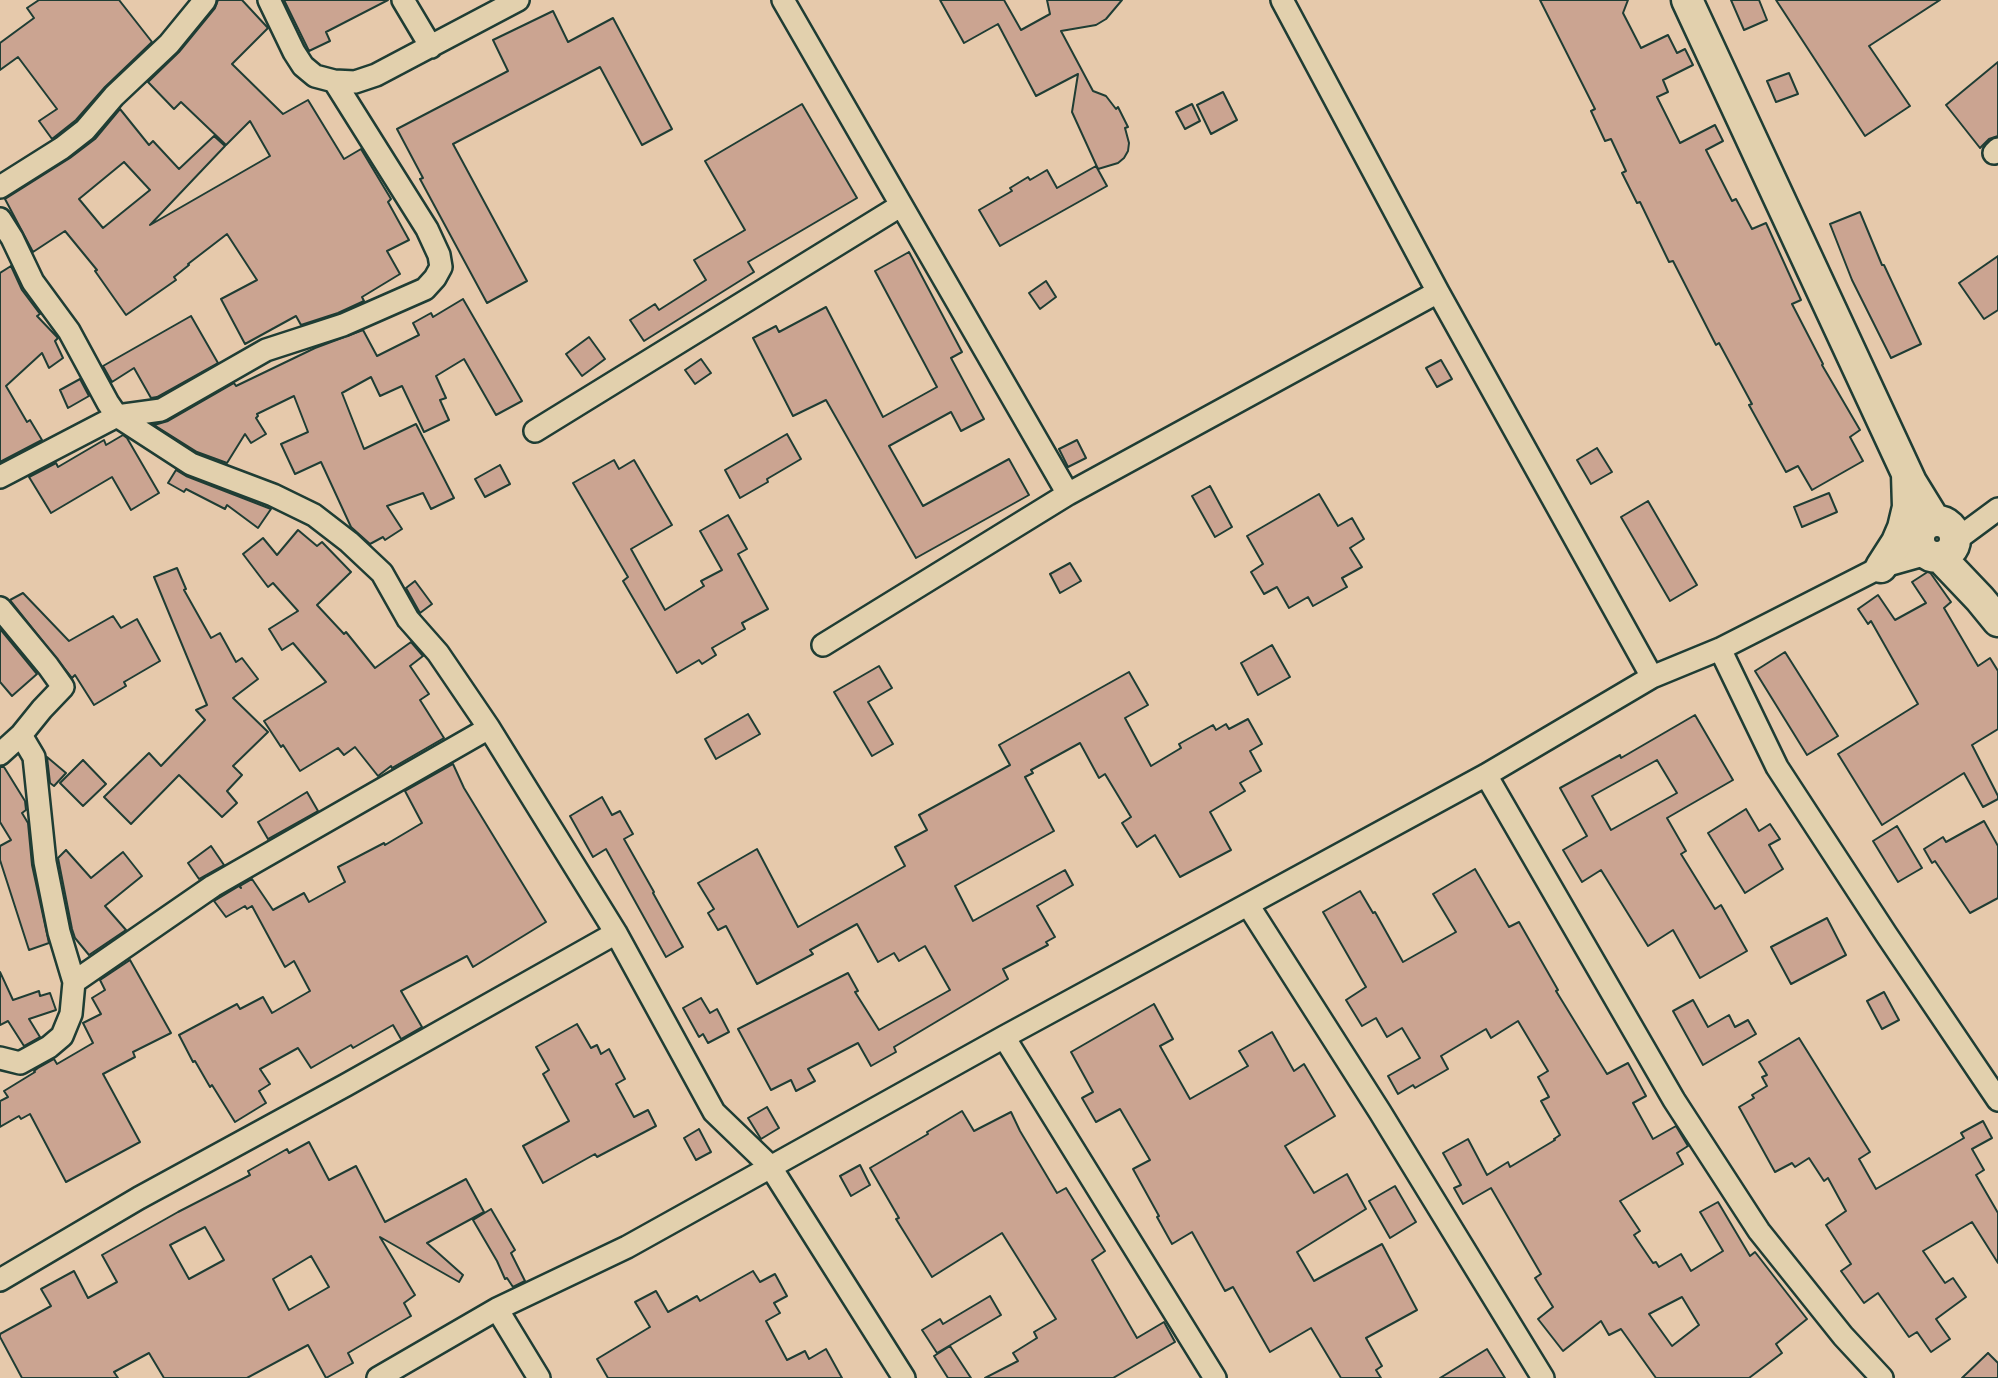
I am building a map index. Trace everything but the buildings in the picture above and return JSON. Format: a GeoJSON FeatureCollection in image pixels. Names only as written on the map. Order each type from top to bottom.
{"type":"FeatureCollection","features":[{"type":"Feature","properties":{"kind":"street"},"geometry":{"type":"LineString","coordinates":[[0,187],[62,148],[85,130],[114,96],[169,44],[205,0]]}},
{"type":"Feature","properties":{"kind":"street"},"geometry":{"type":"LineString","coordinates":[[269,0],[303,66],[315,76],[355,82],[376,75],[518,0]]}},
{"type":"Feature","properties":{"kind":"street"},"geometry":{"type":"LineString","coordinates":[[404,0],[430,47]]}},
{"type":"Feature","properties":{"kind":"street"},"geometry":{"type":"LineString","coordinates":[[783,0],[1068,494]]}},
{"type":"Feature","properties":{"kind":"street"},"geometry":{"type":"LineString","coordinates":[[1282,0],[1438,292],[1652,677]]}},
{"type":"Feature","properties":{"kind":"street"},"geometry":{"type":"LineString","coordinates":[[1687,0],[1938,539],[1966,584],[1998,621]]}},
{"type":"Feature","properties":{"kind":"street"},"geometry":{"type":"LineString","coordinates":[[0,477],[117,416],[161,410],[266,350],[343,325],[425,289],[435,278],[441,267],[439,255],[427,229],[334,80]]}},
{"type":"Feature","properties":{"kind":"street"},"geometry":{"type":"LineString","coordinates":[[535,431],[900,206]]}},
{"type":"Feature","properties":{"kind":"street"},"geometry":{"type":"LineString","coordinates":[[0,219],[33,282],[69,331],[117,416],[191,464],[272,495],[314,515],[349,542],[382,573],[408,619],[438,653],[489,728],[616,933],[714,1112],[770,1166],[904,1378]]}},
{"type":"Feature","properties":{"kind":"street"},"geometry":{"type":"LineString","coordinates":[[823,645],[1068,494],[1438,292]]}},
{"type":"Feature","properties":{"kind":"street"},"geometry":{"type":"LineString","coordinates":[[1883,566],[1903,528],[1908,507],[1909,478]]}},
{"type":"Feature","properties":{"kind":"street"},"geometry":{"type":"LineString","coordinates":[[378,1378],[497,1309],[627,1247],[1004,1037],[1486,775],[1652,677],[1720,649],[1996,510]]}},
{"type":"Feature","properties":{"kind":"street"},"geometry":{"type":"LineString","coordinates":[[0,608],[63,687],[21,735],[0,754]]}},
{"type":"Feature","properties":{"kind":"street"},"geometry":{"type":"LineString","coordinates":[[1720,649],[1777,767],[1998,1100]]}},
{"type":"Feature","properties":{"kind":"street"},"geometry":{"type":"LineString","coordinates":[[74,982],[213,886],[489,728]]}},
{"type":"Feature","properties":{"kind":"street"},"geometry":{"type":"LineString","coordinates":[[0,1058],[20,1063],[49,1047],[62,1036],[71,1014],[74,982],[59,932],[45,862],[34,758],[21,735]]}},
{"type":"Feature","properties":{"kind":"street"},"geometry":{"type":"LineString","coordinates":[[1486,775],[1674,1100],[1752,1220],[1843,1336],[1882,1378]]}},
{"type":"Feature","properties":{"kind":"street"},"geometry":{"type":"LineString","coordinates":[[1248,905],[1380,1112],[1543,1378]]}},
{"type":"Feature","properties":{"kind":"street"},"geometry":{"type":"LineString","coordinates":[[0,1280],[139,1198],[346,1086],[616,933]]}},
{"type":"Feature","properties":{"kind":"street"},"geometry":{"type":"LineString","coordinates":[[1004,1037],[1215,1378]]}},
{"type":"Feature","properties":{"kind":"street"},"geometry":{"type":"LineString","coordinates":[[497,1309],[539,1378]]}}]}
